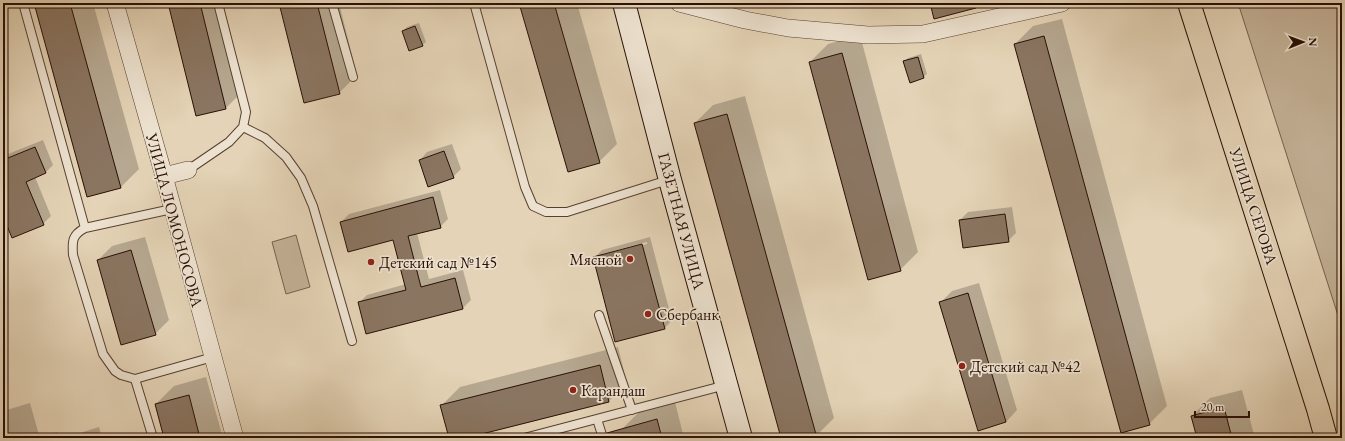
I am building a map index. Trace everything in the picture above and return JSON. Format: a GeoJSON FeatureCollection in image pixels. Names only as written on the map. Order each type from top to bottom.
{"type":"FeatureCollection","features":[{"type":"Feature","properties":{"kind":"main road","name":"ГАЗЕТНАЯ УЛИЦА"},"geometry":{"type":"LineString","coordinates":[[624,3],[670,180],[741,438]]}},
{"type":"Feature","properties":{"kind":"main road","name":"УЛИЦА СЕРОВА"},"geometry":{"type":"LineString","coordinates":[[1189,3],[1326,438]]}},
{"type":"Feature","properties":{"kind":"main road","name":"УЛИЦА СЕРОВА"},"geometry":{"type":"LineString","coordinates":[[1318,409],[1336,438]]}},
{"type":"Feature","properties":{"kind":"street","name":"УЛИЦА ЛОМОНОСОВА"},"geometry":{"type":"LineString","coordinates":[[114,3],[164,176],[235,438]]}},
{"type":"Feature","properties":{"kind":"street"},"geometry":{"type":"LineString","coordinates":[[679,3],[745,20],[788,28],[875,36],[923,34],[1062,3]]}},
{"type":"Feature","properties":{"kind":"street"},"geometry":{"type":"LineString","coordinates":[[164,176],[188,170]]}},
{"type":"Feature","properties":{"kind":"lane"},"geometry":{"type":"LineString","coordinates":[[23,3],[85,228]]}},
{"type":"Feature","properties":{"kind":"lane"},"geometry":{"type":"LineString","coordinates":[[188,170],[229,142],[243,128],[246,112],[218,3]]}},
{"type":"Feature","properties":{"kind":"lane"},"geometry":{"type":"LineString","coordinates":[[332,3],[353,77]]}},
{"type":"Feature","properties":{"kind":"lane"},"geometry":{"type":"LineString","coordinates":[[474,3],[525,187],[533,206],[546,212],[567,212],[670,180]]}},
{"type":"Feature","properties":{"kind":"lane"},"geometry":{"type":"LineString","coordinates":[[243,128],[265,138],[286,157],[301,178],[314,206],[352,340]]}},
{"type":"Feature","properties":{"kind":"lane"},"geometry":{"type":"LineString","coordinates":[[172,209],[85,228],[74,236],[72,244],[73,255],[103,354],[115,371],[121,375],[135,379],[213,357]]}},
{"type":"Feature","properties":{"kind":"lane"},"geometry":{"type":"LineString","coordinates":[[599,315],[632,410]]}},
{"type":"Feature","properties":{"kind":"lane"},"geometry":{"type":"LineString","coordinates":[[135,379],[153,438]]}},
{"type":"Feature","properties":{"kind":"lane"},"geometry":{"type":"LineString","coordinates":[[524,438],[727,384]]}},
{"type":"Feature","properties":{"kind":"lane"},"geometry":{"type":"LineString","coordinates":[[597,419],[602,438]]}},
{"type":"Feature","properties":{"kind":"shaded area"},"geometry":{"type":"Polygon","coordinates":[[[1238,3],[1342,3],[1342,328],[1239,6],[1238,3]]]}},
{"type":"Feature","properties":{"kind":"shaded area"},"geometry":{"type":"Polygon","coordinates":[[[296,235],[310,287],[286,294],[272,242],[296,235]]]}},
{"type":"Feature","properties":{"kind":"building"},"geometry":{"type":"Polygon","coordinates":[[[34,3],[70,3],[121,188],[87,197],[34,3]]]}},
{"type":"Feature","properties":{"kind":"building"},"geometry":{"type":"Polygon","coordinates":[[[168,3],[200,3],[226,109],[196,116],[168,3]]]}},
{"type":"Feature","properties":{"kind":"building"},"geometry":{"type":"Polygon","coordinates":[[[279,3],[317,3],[340,94],[304,103],[279,3]]]}},
{"type":"Feature","properties":{"kind":"building"},"geometry":{"type":"Polygon","coordinates":[[[519,3],[554,3],[600,163],[568,172],[519,3]]]}},
{"type":"Feature","properties":{"kind":"building"},"geometry":{"type":"Polygon","coordinates":[[[930,3],[975,3],[976,8],[934,19],[930,3]]]}},
{"type":"Feature","properties":{"kind":"building"},"geometry":{"type":"Polygon","coordinates":[[[415,26],[423,46],[409,51],[402,31],[415,26]]]}},
{"type":"Feature","properties":{"kind":"building"},"geometry":{"type":"Polygon","coordinates":[[[1044,36],[1150,425],[1121,433],[1014,44],[1044,36]]]}},
{"type":"Feature","properties":{"kind":"building"},"geometry":{"type":"Polygon","coordinates":[[[842,53],[901,271],[868,280],[809,62],[842,53]]]}},
{"type":"Feature","properties":{"kind":"building"},"geometry":{"type":"Polygon","coordinates":[[[918,57],[924,78],[910,83],[903,61],[918,57]]]}},
{"type":"Feature","properties":{"kind":"building"},"geometry":{"type":"Polygon","coordinates":[[[727,114],[817,438],[781,438],[694,123],[727,114]]]}},
{"type":"Feature","properties":{"kind":"building"},"geometry":{"type":"Polygon","coordinates":[[[35,147],[46,173],[26,182],[44,225],[12,238],[3,216],[3,160],[35,147]]]}},
{"type":"Feature","properties":{"kind":"building"},"geometry":{"type":"Polygon","coordinates":[[[444,151],[454,178],[428,187],[419,160],[444,151]]]}},
{"type":"Feature","properties":{"kind":"building"},"geometry":{"type":"Polygon","coordinates":[[[433,197],[441,228],[408,236],[421,287],[455,278],[463,309],[366,334],[358,302],[406,290],[393,240],[348,252],[340,222],[433,197]]]}},
{"type":"Feature","properties":{"kind":"building"},"geometry":{"type":"Polygon","coordinates":[[[1005,214],[1009,242],[963,248],[959,220],[1005,214]]]}},
{"type":"Feature","properties":{"kind":"building"},"geometry":{"type":"Polygon","coordinates":[[[642,244],[665,329],[615,342],[593,257],[642,244]]]}},
{"type":"Feature","properties":{"kind":"building"},"geometry":{"type":"Polygon","coordinates":[[[131,250],[156,335],[121,345],[97,260],[131,250]]]}},
{"type":"Feature","properties":{"kind":"building"},"geometry":{"type":"Polygon","coordinates":[[[968,293],[1006,422],[978,431],[939,302],[968,293]]]}},
{"type":"Feature","properties":{"kind":"building"},"geometry":{"type":"Polygon","coordinates":[[[600,365],[609,402],[466,438],[449,438],[440,405],[600,365]]]}},
{"type":"Feature","properties":{"kind":"building"},"geometry":{"type":"Polygon","coordinates":[[[189,395],[200,438],[164,438],[155,404],[189,395]]]}},
{"type":"Feature","properties":{"kind":"building"},"geometry":{"type":"Polygon","coordinates":[[[1224,407],[1232,438],[1197,438],[1191,416],[1224,407]]]}},
{"type":"Feature","properties":{"kind":"building"},"geometry":{"type":"Polygon","coordinates":[[[657,419],[662,438],[608,438],[607,433],[657,419]]]}},
{"type":"Feature","properties":{"kind":"place","name":"Мясной"},"geometry":{"type":"Point","coordinates":[630,259]}},
{"type":"Feature","properties":{"kind":"place","name":"Детский сад №145"},"geometry":{"type":"Point","coordinates":[371,262]}},
{"type":"Feature","properties":{"kind":"place","name":"Сбербанк"},"geometry":{"type":"Point","coordinates":[648,314]}},
{"type":"Feature","properties":{"kind":"place","name":"Детский сад №42"},"geometry":{"type":"Point","coordinates":[962,366]}},
{"type":"Feature","properties":{"kind":"place","name":"Карандаш"},"geometry":{"type":"Point","coordinates":[573,390]}}]}
